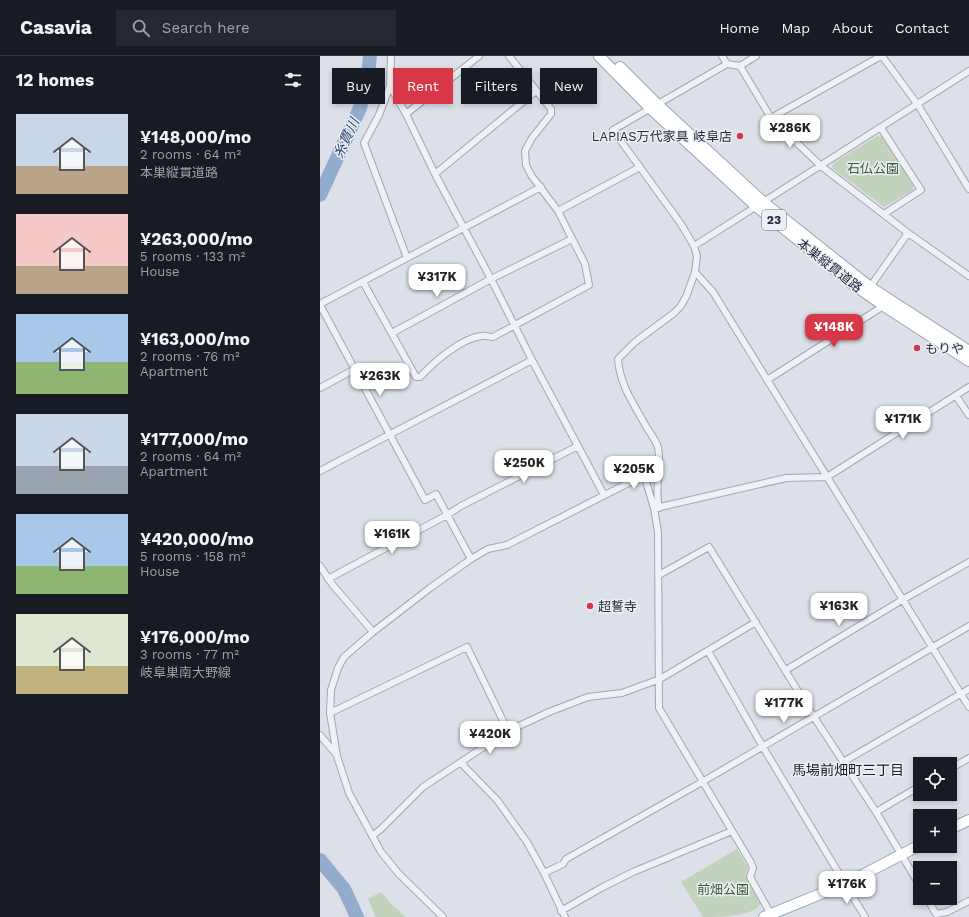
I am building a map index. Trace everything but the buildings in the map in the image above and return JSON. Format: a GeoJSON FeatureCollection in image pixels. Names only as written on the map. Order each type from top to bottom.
{"type":"FeatureCollection","features":[{"type":"Feature","properties":{"kind":"main road","name":"本巣縦貫道路"},"geometry":{"type":"LineString","coordinates":[[599,56],[760,204],[854,285],[969,351]]}},
{"type":"Feature","properties":{"kind":"main road","name":"本巣縦貫道路"},"geometry":{"type":"LineString","coordinates":[[608,56],[654,106]]}},
{"type":"Feature","properties":{"kind":"main road","name":"本巣縦貫道路"},"geometry":{"type":"LineString","coordinates":[[760,204],[870,287],[887,303],[969,361]]}},
{"type":"Feature","properties":{"kind":"main road"},"geometry":{"type":"LineString","coordinates":[[957,826],[969,820]]}},
{"type":"Feature","properties":{"kind":"main road"},"geometry":{"type":"LineString","coordinates":[[769,916],[845,884],[913,848]]}},
{"type":"Feature","properties":{"kind":"street"},"geometry":{"type":"LineString","coordinates":[[391,56],[390,86],[379,115],[364,143],[408,258]]}},
{"type":"Feature","properties":{"kind":"street"},"geometry":{"type":"LineString","coordinates":[[406,114],[479,56]]}},
{"type":"Feature","properties":{"kind":"street"},"geometry":{"type":"LineString","coordinates":[[363,282],[416,377],[420,377],[430,367],[461,343],[481,336],[493,337],[588,285],[585,264],[558,211],[526,165],[525,151],[532,138],[551,114],[551,109],[509,56]]}},
{"type":"Feature","properties":{"kind":"street"},"geometry":{"type":"LineString","coordinates":[[722,56],[727,64]]}},
{"type":"Feature","properties":{"kind":"street"},"geometry":{"type":"LineString","coordinates":[[756,56],[740,66],[727,64],[614,130],[681,224],[694,246],[697,256],[695,272],[686,297],[674,313],[635,342],[618,359],[619,371],[624,386],[658,446],[659,471],[657,508],[660,708],[753,868],[750,877],[769,916]]}},
{"type":"Feature","properties":{"kind":"street"},"geometry":{"type":"LineString","coordinates":[[771,118],[881,56],[918,105],[969,189]]}},
{"type":"Feature","properties":{"kind":"street"},"geometry":{"type":"LineString","coordinates":[[740,66],[771,118],[821,166],[908,233],[969,276]]}},
{"type":"Feature","properties":{"kind":"street"},"geometry":{"type":"LineString","coordinates":[[694,246],[969,72]]}},
{"type":"Feature","properties":{"kind":"street"},"geometry":{"type":"LineString","coordinates":[[390,86],[406,114],[435,174],[532,360],[604,495]]}},
{"type":"Feature","properties":{"kind":"street"},"geometry":{"type":"LineString","coordinates":[[435,174],[536,91]]}},
{"type":"Feature","properties":{"kind":"street"},"geometry":{"type":"LineString","coordinates":[[881,128],[921,190],[884,214]]}},
{"type":"Feature","properties":{"kind":"street"},"geometry":{"type":"LineString","coordinates":[[558,211],[640,167]]}},
{"type":"Feature","properties":{"kind":"street"},"geometry":{"type":"LineString","coordinates":[[471,559],[436,494],[424,500],[320,304],[541,187]]}},
{"type":"Feature","properties":{"kind":"street"},"geometry":{"type":"LineString","coordinates":[[870,287],[908,233]]}},
{"type":"Feature","properties":{"kind":"street"},"geometry":{"type":"LineString","coordinates":[[392,333],[491,279],[572,239]]}},
{"type":"Feature","properties":{"kind":"street"},"geometry":{"type":"LineString","coordinates":[[695,272],[713,292],[969,707]]}},
{"type":"Feature","properties":{"kind":"street"},"geometry":{"type":"LineString","coordinates":[[767,380],[887,303]]}},
{"type":"Feature","properties":{"kind":"street"},"geometry":{"type":"LineString","coordinates":[[320,471],[532,360]]}},
{"type":"Feature","properties":{"kind":"street"},"geometry":{"type":"LineString","coordinates":[[320,388],[355,369]]}},
{"type":"Feature","properties":{"kind":"street"},"geometry":{"type":"LineString","coordinates":[[657,508],[686,500],[786,478],[827,477],[969,387]]}},
{"type":"Feature","properties":{"kind":"street"},"geometry":{"type":"LineString","coordinates":[[956,396],[969,415]]}},
{"type":"Feature","properties":{"kind":"street"},"geometry":{"type":"LineString","coordinates":[[328,579],[461,506],[578,446]]}},
{"type":"Feature","properties":{"kind":"street"},"geometry":{"type":"LineString","coordinates":[[443,917],[398,874],[381,852],[349,793],[337,756],[330,713],[331,690],[338,668],[344,657],[373,632],[430,588],[488,549],[507,545],[644,475],[657,508]]}},
{"type":"Feature","properties":{"kind":"street"},"geometry":{"type":"LineString","coordinates":[[659,575],[709,547],[814,717],[876,812],[913,874]]}},
{"type":"Feature","properties":{"kind":"street"},"geometry":{"type":"LineString","coordinates":[[786,670],[902,600],[969,562]]}},
{"type":"Feature","properties":{"kind":"street"},"geometry":{"type":"LineString","coordinates":[[320,566],[328,579],[373,632]]}},
{"type":"Feature","properties":{"kind":"street"},"geometry":{"type":"LineString","coordinates":[[372,836],[381,830],[423,787],[508,731],[549,712],[588,697],[622,693],[660,679],[756,622]]}},
{"type":"Feature","properties":{"kind":"street"},"geometry":{"type":"LineString","coordinates":[[544,873],[563,864],[566,859],[763,747],[969,626]]}},
{"type":"Feature","properties":{"kind":"street"},"geometry":{"type":"LineString","coordinates":[[330,713],[467,647],[508,731]]}},
{"type":"Feature","properties":{"kind":"street"},"geometry":{"type":"LineString","coordinates":[[708,651],[763,747],[865,917]]}},
{"type":"Feature","properties":{"kind":"street"},"geometry":{"type":"LineString","coordinates":[[843,762],[969,689]]}},
{"type":"Feature","properties":{"kind":"street"},"geometry":{"type":"LineString","coordinates":[[320,735],[337,756]]}},
{"type":"Feature","properties":{"kind":"street"},"geometry":{"type":"LineString","coordinates":[[957,765],[969,758]]}},
{"type":"Feature","properties":{"kind":"street"},"geometry":{"type":"LineString","coordinates":[[461,763],[498,800],[528,842],[565,917]]}},
{"type":"Feature","properties":{"kind":"street"},"geometry":{"type":"LineString","coordinates":[[876,812],[913,790]]}},
{"type":"Feature","properties":{"kind":"street"},"geometry":{"type":"LineString","coordinates":[[561,911],[627,875],[732,831]]}},
{"type":"Feature","properties":{"kind":"street"},"geometry":{"type":"LineString","coordinates":[[931,905],[936,914],[947,912],[969,901]]}},
{"type":"Feature","properties":{"kind":"green space","name":"石仏公園"},"geometry":{"type":"Polygon","coordinates":[[[877,136],[883,137],[913,185],[913,190],[884,207],[832,168],[834,163],[877,136]]]}},
{"type":"Feature","properties":{"kind":"green space","name":"前畑公園"},"geometry":{"type":"Polygon","coordinates":[[[737,849],[748,867],[746,875],[761,900],[759,906],[755,910],[741,914],[703,917],[681,882],[737,849]]]}},
{"type":"Feature","properties":{"kind":"green space"},"geometry":{"type":"Polygon","coordinates":[[[382,893],[391,904],[406,917],[376,917],[368,899],[382,893]]]}},
{"type":"Feature","properties":{"kind":"waterway","name":"糸貫川"},"geometry":{"type":"LineString","coordinates":[[320,195],[360,108],[368,76],[370,56]]}},
{"type":"Feature","properties":{"kind":"waterway","name":"糸貫川"},"geometry":{"type":"LineString","coordinates":[[320,860],[344,889],[357,917]]}},
{"type":"Feature","properties":{"kind":"place","name":"LAPIAS万代家具 岐阜店"},"geometry":{"type":"Point","coordinates":[740,136]}},
{"type":"Feature","properties":{"kind":"place","name":"もりや"},"geometry":{"type":"Point","coordinates":[917,348]}},
{"type":"Feature","properties":{"kind":"place","name":"超誓寺"},"geometry":{"type":"Point","coordinates":[590,606]}},
{"type":"Feature","properties":{"kind":"district","name":"馬場前畑町三丁目"},"geometry":{"type":"Point","coordinates":[848,770]}}]}
